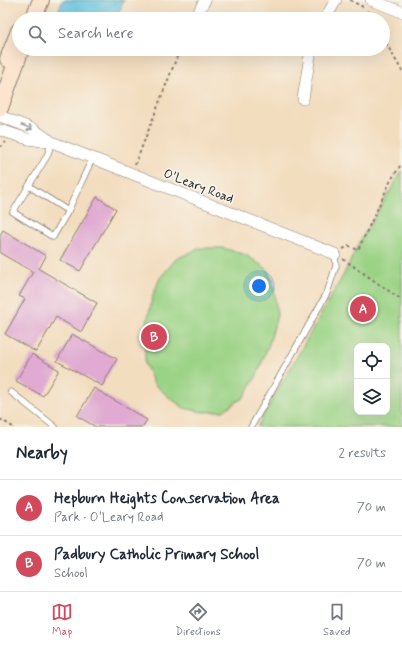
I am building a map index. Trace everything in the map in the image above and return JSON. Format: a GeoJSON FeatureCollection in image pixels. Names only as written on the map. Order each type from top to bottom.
{"type":"FeatureCollection","features":[{"type":"Feature","properties":{"kind":"main road"},"geometry":{"type":"LineString","coordinates":[[27,12],[31,0]]}},
{"type":"Feature","properties":{"kind":"main road"},"geometry":{"type":"LineString","coordinates":[[36,12],[41,0]]}},
{"type":"Feature","properties":{"kind":"main road"},"geometry":{"type":"LineString","coordinates":[[0,80],[11,57]]}},
{"type":"Feature","properties":{"kind":"main road"},"geometry":{"type":"LineString","coordinates":[[0,108],[11,57]]}},
{"type":"Feature","properties":{"kind":"street"},"geometry":{"type":"LineString","coordinates":[[199,12],[205,0]]}},
{"type":"Feature","properties":{"kind":"street"},"geometry":{"type":"LineString","coordinates":[[329,12],[336,0]]}},
{"type":"Feature","properties":{"kind":"street"},"geometry":{"type":"LineString","coordinates":[[371,0],[391,4],[402,12]]}},
{"type":"Feature","properties":{"kind":"street"},"geometry":{"type":"LineString","coordinates":[[303,99],[310,56]]}},
{"type":"Feature","properties":{"kind":"street","name":"O'Leary Road"},"geometry":{"type":"LineString","coordinates":[[0,116],[33,129],[52,142],[92,159],[335,254]]}},
{"type":"Feature","properties":{"kind":"street","name":"O'Leary Road"},"geometry":{"type":"LineString","coordinates":[[0,130],[28,139],[52,142]]}},
{"type":"Feature","properties":{"kind":"lane"},"geometry":{"type":"LineString","coordinates":[[52,142],[47,156],[13,212],[53,237],[68,211],[92,159]]}},
{"type":"Feature","properties":{"kind":"lane"},"geometry":{"type":"LineString","coordinates":[[29,186],[68,211]]}},
{"type":"Feature","properties":{"kind":"lane"},"geometry":{"type":"LineString","coordinates":[[251,427],[327,293],[336,266],[335,254]]}},
{"type":"Feature","properties":{"kind":"lane"},"geometry":{"type":"LineString","coordinates":[[11,392],[55,427]]}},
{"type":"Feature","properties":{"kind":"path"},"geometry":{"type":"LineString","coordinates":[[350,0],[366,8],[368,12]]}},
{"type":"Feature","properties":{"kind":"path"},"geometry":{"type":"LineString","coordinates":[[390,50],[402,71]]}},
{"type":"Feature","properties":{"kind":"path"},"geometry":{"type":"LineString","coordinates":[[131,173],[177,56]]}},
{"type":"Feature","properties":{"kind":"path"},"geometry":{"type":"LineString","coordinates":[[402,163],[392,180],[358,250],[349,246],[335,254],[402,300]]}},
{"type":"Feature","properties":{"kind":"path"},"geometry":{"type":"LineString","coordinates":[[0,419],[13,427]]}},
{"type":"Feature","properties":{"kind":"green space"},"geometry":{"type":"Polygon","coordinates":[[[402,171],[402,427],[257,427],[345,272],[359,243],[402,171]]]}},
{"type":"Feature","properties":{"kind":"green space"},"geometry":{"type":"Polygon","coordinates":[[[200,248],[223,248],[246,255],[267,269],[274,287],[277,315],[270,341],[257,375],[244,397],[223,411],[202,412],[184,408],[154,384],[145,364],[145,339],[148,317],[153,295],[160,278],[176,259],[200,248]]]}},
{"type":"Feature","properties":{"kind":"water"},"geometry":{"type":"Polygon","coordinates":[[[63,0],[124,0],[119,12],[58,12],[63,0]]]}},
{"type":"Feature","properties":{"kind":"building"},"geometry":{"type":"Polygon","coordinates":[[[97,197],[116,209],[80,271],[60,260],[97,197]]]}},
{"type":"Feature","properties":{"kind":"building"},"geometry":{"type":"Polygon","coordinates":[[[3,230],[46,256],[39,269],[97,303],[81,332],[56,317],[36,352],[5,334],[25,299],[19,296],[33,272],[0,253],[0,235],[3,230]]]}},
{"type":"Feature","properties":{"kind":"building"},"geometry":{"type":"Polygon","coordinates":[[[72,334],[117,359],[102,386],[57,361],[72,334]]]}},
{"type":"Feature","properties":{"kind":"building"},"geometry":{"type":"Polygon","coordinates":[[[32,354],[59,370],[43,396],[16,381],[32,354]]]}},
{"type":"Feature","properties":{"kind":"building"},"geometry":{"type":"Polygon","coordinates":[[[94,388],[147,420],[142,427],[96,427],[77,416],[94,388]]]}},
{"type":"Feature","properties":{"kind":"place","name":"Hepburn Heights Conservation Area"},"geometry":{"type":"Point","coordinates":[363,309]}},
{"type":"Feature","properties":{"kind":"place","name":"Padbury Catholic Primary School"},"geometry":{"type":"Point","coordinates":[154,337]}}]}
